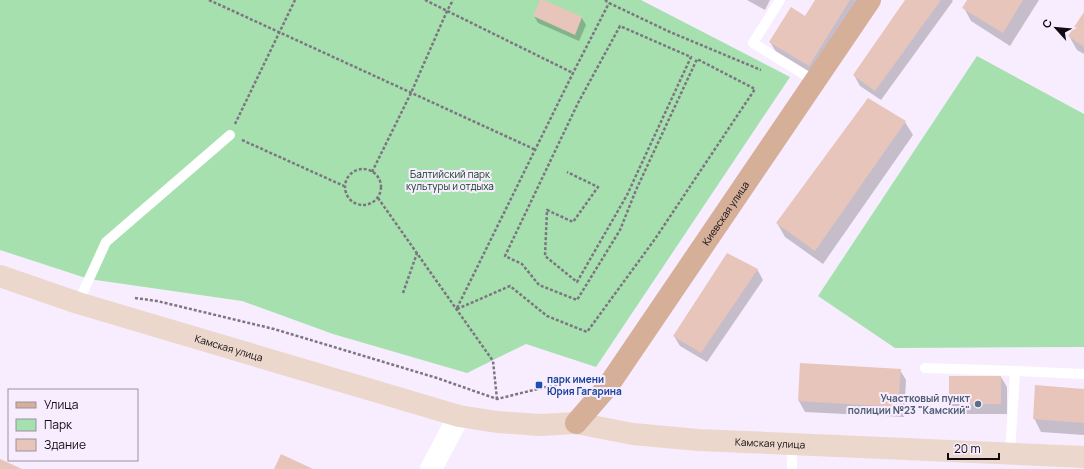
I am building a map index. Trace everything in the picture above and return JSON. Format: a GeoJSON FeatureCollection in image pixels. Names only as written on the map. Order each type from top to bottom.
{"type":"FeatureCollection","features":[{"type":"Feature","properties":{"kind":"main road","name":"Киевская улица"},"geometry":{"type":"LineString","coordinates":[[576,423],[608,386],[870,0]]}},
{"type":"Feature","properties":{"kind":"main road","name":"Камская улица"},"geometry":{"type":"LineString","coordinates":[[0,276],[78,304],[459,416],[497,422],[540,425],[576,423],[666,438],[1084,457]]}},
{"type":"Feature","properties":{"kind":"street"},"geometry":{"type":"LineString","coordinates":[[431,469],[459,416]]}},
{"type":"Feature","properties":{"kind":"lane"},"geometry":{"type":"LineString","coordinates":[[780,0],[752,43],[815,81]]}},
{"type":"Feature","properties":{"kind":"lane"},"geometry":{"type":"LineString","coordinates":[[78,304],[106,242],[230,135]]}},
{"type":"Feature","properties":{"kind":"lane"},"geometry":{"type":"LineString","coordinates":[[925,368],[1084,374]]}},
{"type":"Feature","properties":{"kind":"lane"},"geometry":{"type":"LineString","coordinates":[[1010,454],[1015,371]]}},
{"type":"Feature","properties":{"kind":"lane"},"geometry":{"type":"LineString","coordinates":[[792,444],[792,469]]}},
{"type":"Feature","properties":{"kind":"path"},"geometry":{"type":"LineString","coordinates":[[209,0],[536,150]]}},
{"type":"Feature","properties":{"kind":"path"},"geometry":{"type":"LineString","coordinates":[[295,0],[230,135],[344,186]]}},
{"type":"Feature","properties":{"kind":"path"},"geometry":{"type":"LineString","coordinates":[[425,0],[573,73]]}},
{"type":"Feature","properties":{"kind":"path"},"geometry":{"type":"LineString","coordinates":[[372,172],[411,93],[453,0]]}},
{"type":"Feature","properties":{"kind":"path"},"geometry":{"type":"LineString","coordinates":[[605,0],[670,32],[761,70]]}},
{"type":"Feature","properties":{"kind":"path"},"geometry":{"type":"LineString","coordinates":[[457,309],[609,3]]}},
{"type":"Feature","properties":{"kind":"path"},"geometry":{"type":"LineString","coordinates":[[457,309],[510,286],[547,316],[586,332],[655,239],[755,89],[697,59],[636,190],[620,230],[577,300],[539,285],[522,264],[505,256],[511,242],[578,103],[620,26],[691,57],[627,194],[577,282],[544,256],[546,210],[573,222],[598,187],[567,172]]}},
{"type":"Feature","properties":{"kind":"path"},"geometry":{"type":"LineString","coordinates":[[368,169],[372,172],[377,175],[380,181],[381,188],[378,198],[372,203],[363,206],[349,200],[344,186],[349,175],[357,170],[368,169]]}},
{"type":"Feature","properties":{"kind":"path"},"geometry":{"type":"LineString","coordinates":[[378,198],[493,361],[497,399],[497,422]]}},
{"type":"Feature","properties":{"kind":"path"},"geometry":{"type":"LineString","coordinates":[[403,293],[417,253]]}},
{"type":"Feature","properties":{"kind":"path"},"geometry":{"type":"LineString","coordinates":[[128,297],[157,301],[274,329],[437,378],[497,399],[562,383],[591,381]]}},
{"type":"Feature","properties":{"kind":"green space","name":"Балтийский парк культуры и отдыха"},"geometry":{"type":"Polygon","coordinates":[[[0,0],[641,0],[790,77],[596,367],[526,344],[467,373],[333,334],[242,301],[89,279],[0,250],[0,0]]]}},
{"type":"Feature","properties":{"kind":"green space"},"geometry":{"type":"Polygon","coordinates":[[[977,56],[1084,114],[1084,347],[895,348],[818,296],[977,56]]]}},
{"type":"Feature","properties":{"kind":"building"},"geometry":{"type":"Polygon","coordinates":[[[540,0],[544,0],[582,17],[575,35],[533,16],[540,0]]]}},
{"type":"Feature","properties":{"kind":"building"},"geometry":{"type":"Polygon","coordinates":[[[815,0],[850,0],[809,66],[769,42],[791,7],[805,16],[815,0]]]}},
{"type":"Feature","properties":{"kind":"building"},"geometry":{"type":"Polygon","coordinates":[[[905,0],[941,0],[875,91],[853,75],[905,0]]]}},
{"type":"Feature","properties":{"kind":"building"},"geometry":{"type":"Polygon","coordinates":[[[967,0],[1023,0],[1003,33],[962,8],[967,0]]]}},
{"type":"Feature","properties":{"kind":"building"},"geometry":{"type":"Polygon","coordinates":[[[1084,12],[1084,47],[1068,36],[1084,12]]]}},
{"type":"Feature","properties":{"kind":"building"},"geometry":{"type":"Polygon","coordinates":[[[868,98],[906,121],[815,251],[776,223],[868,98]]]}},
{"type":"Feature","properties":{"kind":"building"},"geometry":{"type":"Polygon","coordinates":[[[727,253],[758,269],[701,353],[673,336],[727,253]]]}},
{"type":"Feature","properties":{"kind":"building"},"geometry":{"type":"Polygon","coordinates":[[[800,363],[901,369],[898,407],[798,401],[800,363]]]}},
{"type":"Feature","properties":{"kind":"building"},"geometry":{"type":"Polygon","coordinates":[[[949,376],[1001,376],[1001,404],[949,404],[949,376]]]}},
{"type":"Feature","properties":{"kind":"building"},"geometry":{"type":"Polygon","coordinates":[[[1035,385],[1084,389],[1084,423],[1033,419],[1035,385]]]}},
{"type":"Feature","properties":{"kind":"building"},"geometry":{"type":"Polygon","coordinates":[[[281,454],[313,469],[274,469],[281,454]]]}},
{"type":"Feature","properties":{"kind":"building"},"geometry":{"type":"Polygon","coordinates":[[[0,459],[22,469],[0,469],[0,459]]]}},
{"type":"Feature","properties":{"kind":"place","name":"парк имени Юрия Гагарина"},"geometry":{"type":"Point","coordinates":[539,385]}},
{"type":"Feature","properties":{"kind":"place","name":"Участковый пункт полиции №23 \"Камский\""},"geometry":{"type":"Point","coordinates":[978,404]}}]}
